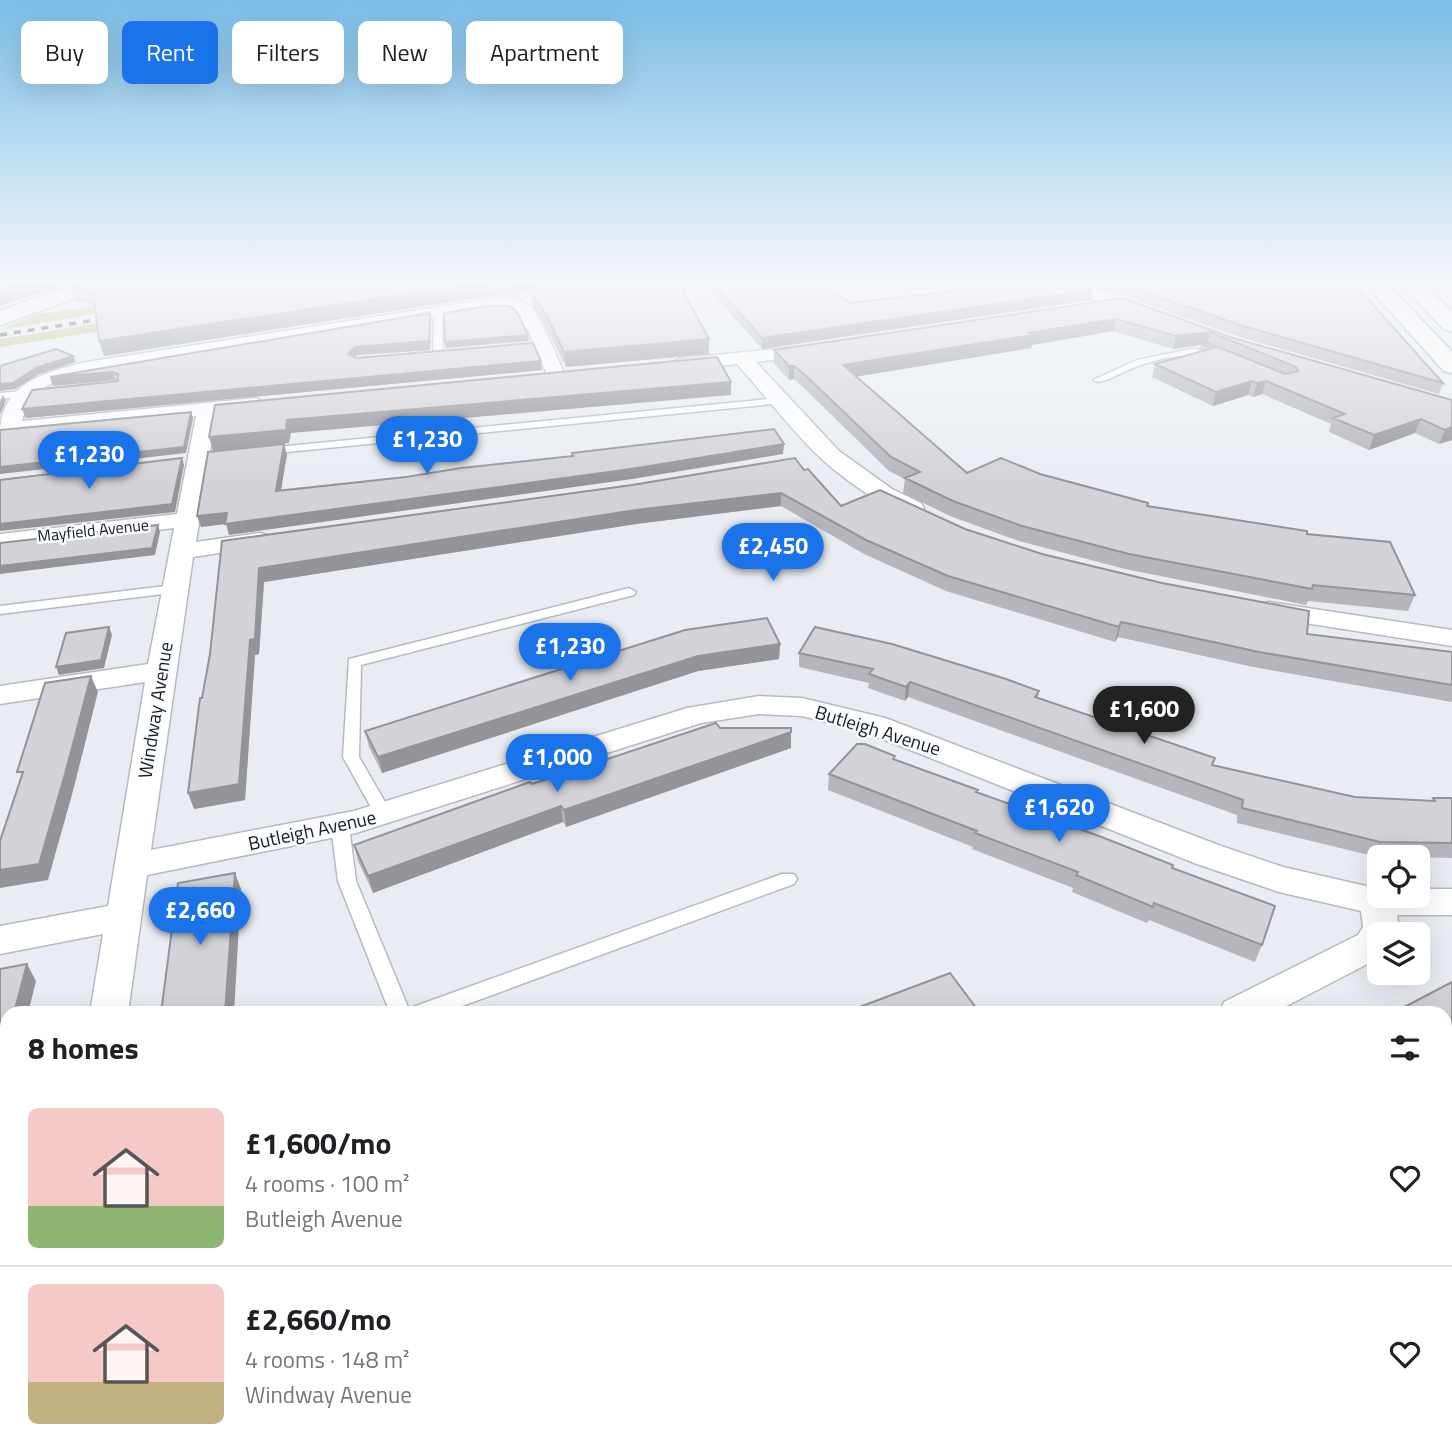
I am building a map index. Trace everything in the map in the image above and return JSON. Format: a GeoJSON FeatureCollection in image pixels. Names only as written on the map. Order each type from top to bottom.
{"type":"FeatureCollection","features":[{"type":"Feature","properties":{"kind":"main road"},"geometry":{"type":"LineString","coordinates":[[1436,349],[1452,366]]}},
{"type":"Feature","properties":{"kind":"street"},"geometry":{"type":"LineString","coordinates":[[5,428],[24,394],[66,373],[106,363],[198,349]]}},
{"type":"Feature","properties":{"kind":"street"},"geometry":{"type":"LineString","coordinates":[[539,349],[557,377]]}},
{"type":"Feature","properties":{"kind":"street"},"geometry":{"type":"LineString","coordinates":[[663,367],[823,349]]}},
{"type":"Feature","properties":{"kind":"street"},"geometry":{"type":"LineString","coordinates":[[743,359],[831,456],[884,494],[933,518]]}},
{"type":"Feature","properties":{"kind":"street"},"geometry":{"type":"LineString","coordinates":[[5,428],[272,402]]}},
{"type":"Feature","properties":{"kind":"street","name":"Windway Avenue"},"geometry":{"type":"LineString","coordinates":[[110,1006],[174,589],[207,408]]}},
{"type":"Feature","properties":{"kind":"street"},"geometry":{"type":"LineString","coordinates":[[804,461],[831,456]]}},
{"type":"Feature","properties":{"kind":"street","name":"Mayfield Avenue"},"geometry":{"type":"LineString","coordinates":[[0,541],[186,520]]}},
{"type":"Feature","properties":{"kind":"street"},"geometry":{"type":"LineString","coordinates":[[181,551],[286,536]]}},
{"type":"Feature","properties":{"kind":"street"},"geometry":{"type":"LineString","coordinates":[[1245,606],[1452,638]]}},
{"type":"Feature","properties":{"kind":"street"},"geometry":{"type":"LineString","coordinates":[[0,695],[161,671]]}},
{"type":"Feature","properties":{"kind":"street","name":"Butleigh Avenue"},"geometry":{"type":"LineString","coordinates":[[131,866],[340,826],[697,714],[759,705],[802,707],[841,714],[916,739],[1209,855],[1332,894],[1367,900]]}},
{"type":"Feature","properties":{"kind":"street","name":"Butleigh Avenue"},"geometry":{"type":"LineString","coordinates":[[1430,902],[1452,902]]}},
{"type":"Feature","properties":{"kind":"street"},"geometry":{"type":"LineString","coordinates":[[1252,1006],[1371,945],[1381,927],[1378,908]]}},
{"type":"Feature","properties":{"kind":"street"},"geometry":{"type":"LineString","coordinates":[[0,940],[124,916]]}},
{"type":"Feature","properties":{"kind":"lane"},"geometry":{"type":"LineString","coordinates":[[438,349],[438,354]]}},
{"type":"Feature","properties":{"kind":"lane"},"geometry":{"type":"LineString","coordinates":[[1098,380],[1114,371],[1165,356],[1231,351]]}},
{"type":"Feature","properties":{"kind":"lane"},"geometry":{"type":"LineString","coordinates":[[425,355],[451,353]]}},
{"type":"Feature","properties":{"kind":"lane"},"geometry":{"type":"LineString","coordinates":[[0,396],[48,391]]}},
{"type":"Feature","properties":{"kind":"lane"},"geometry":{"type":"LineString","coordinates":[[251,453],[779,401]]}},
{"type":"Feature","properties":{"kind":"lane"},"geometry":{"type":"LineString","coordinates":[[0,610],[174,589]]}},
{"type":"Feature","properties":{"kind":"lane"},"geometry":{"type":"LineString","coordinates":[[383,814],[351,757],[354,662],[629,592]]}},
{"type":"Feature","properties":{"kind":"lane"},"geometry":{"type":"LineString","coordinates":[[340,826],[346,881],[397,1006]]}},
{"type":"Feature","properties":{"kind":"lane"},"geometry":{"type":"LineString","coordinates":[[439,1006],[788,879]]}},
{"type":"Feature","properties":{"kind":"building"},"geometry":{"type":"Polygon","coordinates":[[[56,349],[73,356],[36,368],[13,383],[0,384],[0,366],[56,349]]]}},
{"type":"Feature","properties":{"kind":"building"},"geometry":{"type":"Polygon","coordinates":[[[217,349],[353,349],[348,354],[356,358],[463,349],[536,349],[541,361],[22,409],[32,390],[118,381],[118,374],[112,372],[50,377],[217,349]]]}},
{"type":"Feature","properties":{"kind":"building"},"geometry":{"type":"Polygon","coordinates":[[[563,349],[599,349],[564,352],[563,349]]]}},
{"type":"Feature","properties":{"kind":"building"},"geometry":{"type":"Polygon","coordinates":[[[945,349],[843,365],[967,473],[1001,458],[1040,474],[1148,503],[1147,506],[1307,531],[1307,534],[1390,542],[1415,595],[1313,585],[1312,589],[1129,554],[1022,526],[953,501],[905,478],[920,472],[891,457],[805,375],[794,366],[789,366],[774,350],[945,349]]]}},
{"type":"Feature","properties":{"kind":"building"},"geometry":{"type":"Polygon","coordinates":[[[1211,349],[1223,349],[1285,374],[1298,371],[1296,367],[1252,349],[1272,349],[1452,400],[1452,427],[1445,430],[1421,419],[1374,435],[1333,418],[1345,414],[1266,381],[1252,381],[1216,392],[1155,364],[1211,349]]]}},
{"type":"Feature","properties":{"kind":"building"},"geometry":{"type":"Polygon","coordinates":[[[1323,349],[1413,349],[1443,383],[1323,349]]]}},
{"type":"Feature","properties":{"kind":"building"},"geometry":{"type":"Polygon","coordinates":[[[717,357],[731,382],[287,420],[286,430],[209,437],[215,405],[717,357]]]}},
{"type":"Feature","properties":{"kind":"building"},"geometry":{"type":"Polygon","coordinates":[[[191,412],[184,447],[0,467],[0,430],[191,412]]]}},
{"type":"Feature","properties":{"kind":"building"},"geometry":{"type":"Polygon","coordinates":[[[774,429],[784,444],[631,469],[225,524],[227,513],[197,516],[208,452],[284,444],[276,491],[406,477],[573,456],[572,453],[774,429]]]}},
{"type":"Feature","properties":{"kind":"building"},"geometry":{"type":"Polygon","coordinates":[[[182,458],[172,504],[0,524],[0,480],[182,458]]]}},
{"type":"Feature","properties":{"kind":"building"},"geometry":{"type":"Polygon","coordinates":[[[795,458],[841,506],[880,490],[965,529],[1042,554],[1162,583],[1309,611],[1307,634],[1452,652],[1452,685],[1259,652],[1121,622],[1119,627],[948,576],[866,540],[781,493],[636,510],[259,568],[255,639],[250,640],[239,784],[188,793],[200,698],[210,654],[222,541],[632,485],[795,458]]]}},
{"type":"Feature","properties":{"kind":"building"},"geometry":{"type":"Polygon","coordinates":[[[158,525],[152,548],[0,566],[0,543],[158,525]]]}},
{"type":"Feature","properties":{"kind":"building"},"geometry":{"type":"Polygon","coordinates":[[[767,618],[780,644],[698,656],[378,757],[365,731],[685,630],[767,618]]]}},
{"type":"Feature","properties":{"kind":"building"},"geometry":{"type":"Polygon","coordinates":[[[109,627],[101,660],[56,667],[66,633],[109,627]]]}},
{"type":"Feature","properties":{"kind":"building"},"geometry":{"type":"Polygon","coordinates":[[[815,627],[892,644],[1003,678],[1039,691],[1035,697],[1215,758],[1212,765],[1355,797],[1435,801],[1433,798],[1452,798],[1452,843],[1380,842],[1242,808],[1243,800],[910,682],[906,687],[869,674],[873,669],[799,653],[815,627]]]}},
{"type":"Feature","properties":{"kind":"building"},"geometry":{"type":"Polygon","coordinates":[[[91,676],[39,864],[0,870],[0,841],[23,772],[17,772],[45,683],[91,676]]]}},
{"type":"Feature","properties":{"kind":"building"},"geometry":{"type":"Polygon","coordinates":[[[716,723],[720,728],[791,728],[791,732],[564,810],[561,806],[368,876],[354,845],[530,782],[532,784],[716,723]]]}},
{"type":"Feature","properties":{"kind":"building"},"geometry":{"type":"Polygon","coordinates":[[[857,744],[865,744],[895,756],[893,759],[978,790],[976,792],[1099,836],[1173,865],[1172,868],[1275,906],[1262,945],[1154,903],[1153,907],[1076,875],[1078,872],[829,774],[857,744]]]}},
{"type":"Feature","properties":{"kind":"building"},"geometry":{"type":"Polygon","coordinates":[[[235,873],[226,1006],[162,1006],[178,883],[235,873]]]}},
{"type":"Feature","properties":{"kind":"building"},"geometry":{"type":"Polygon","coordinates":[[[27,964],[16,1006],[0,1006],[0,969],[27,964]]]}},
{"type":"Feature","properties":{"kind":"building"},"geometry":{"type":"Polygon","coordinates":[[[950,973],[975,1006],[862,1006],[950,973]]]}},
{"type":"Feature","properties":{"kind":"building"},"geometry":{"type":"Polygon","coordinates":[[[1452,982],[1452,1006],[1406,1006],[1452,982]]]}}]}
